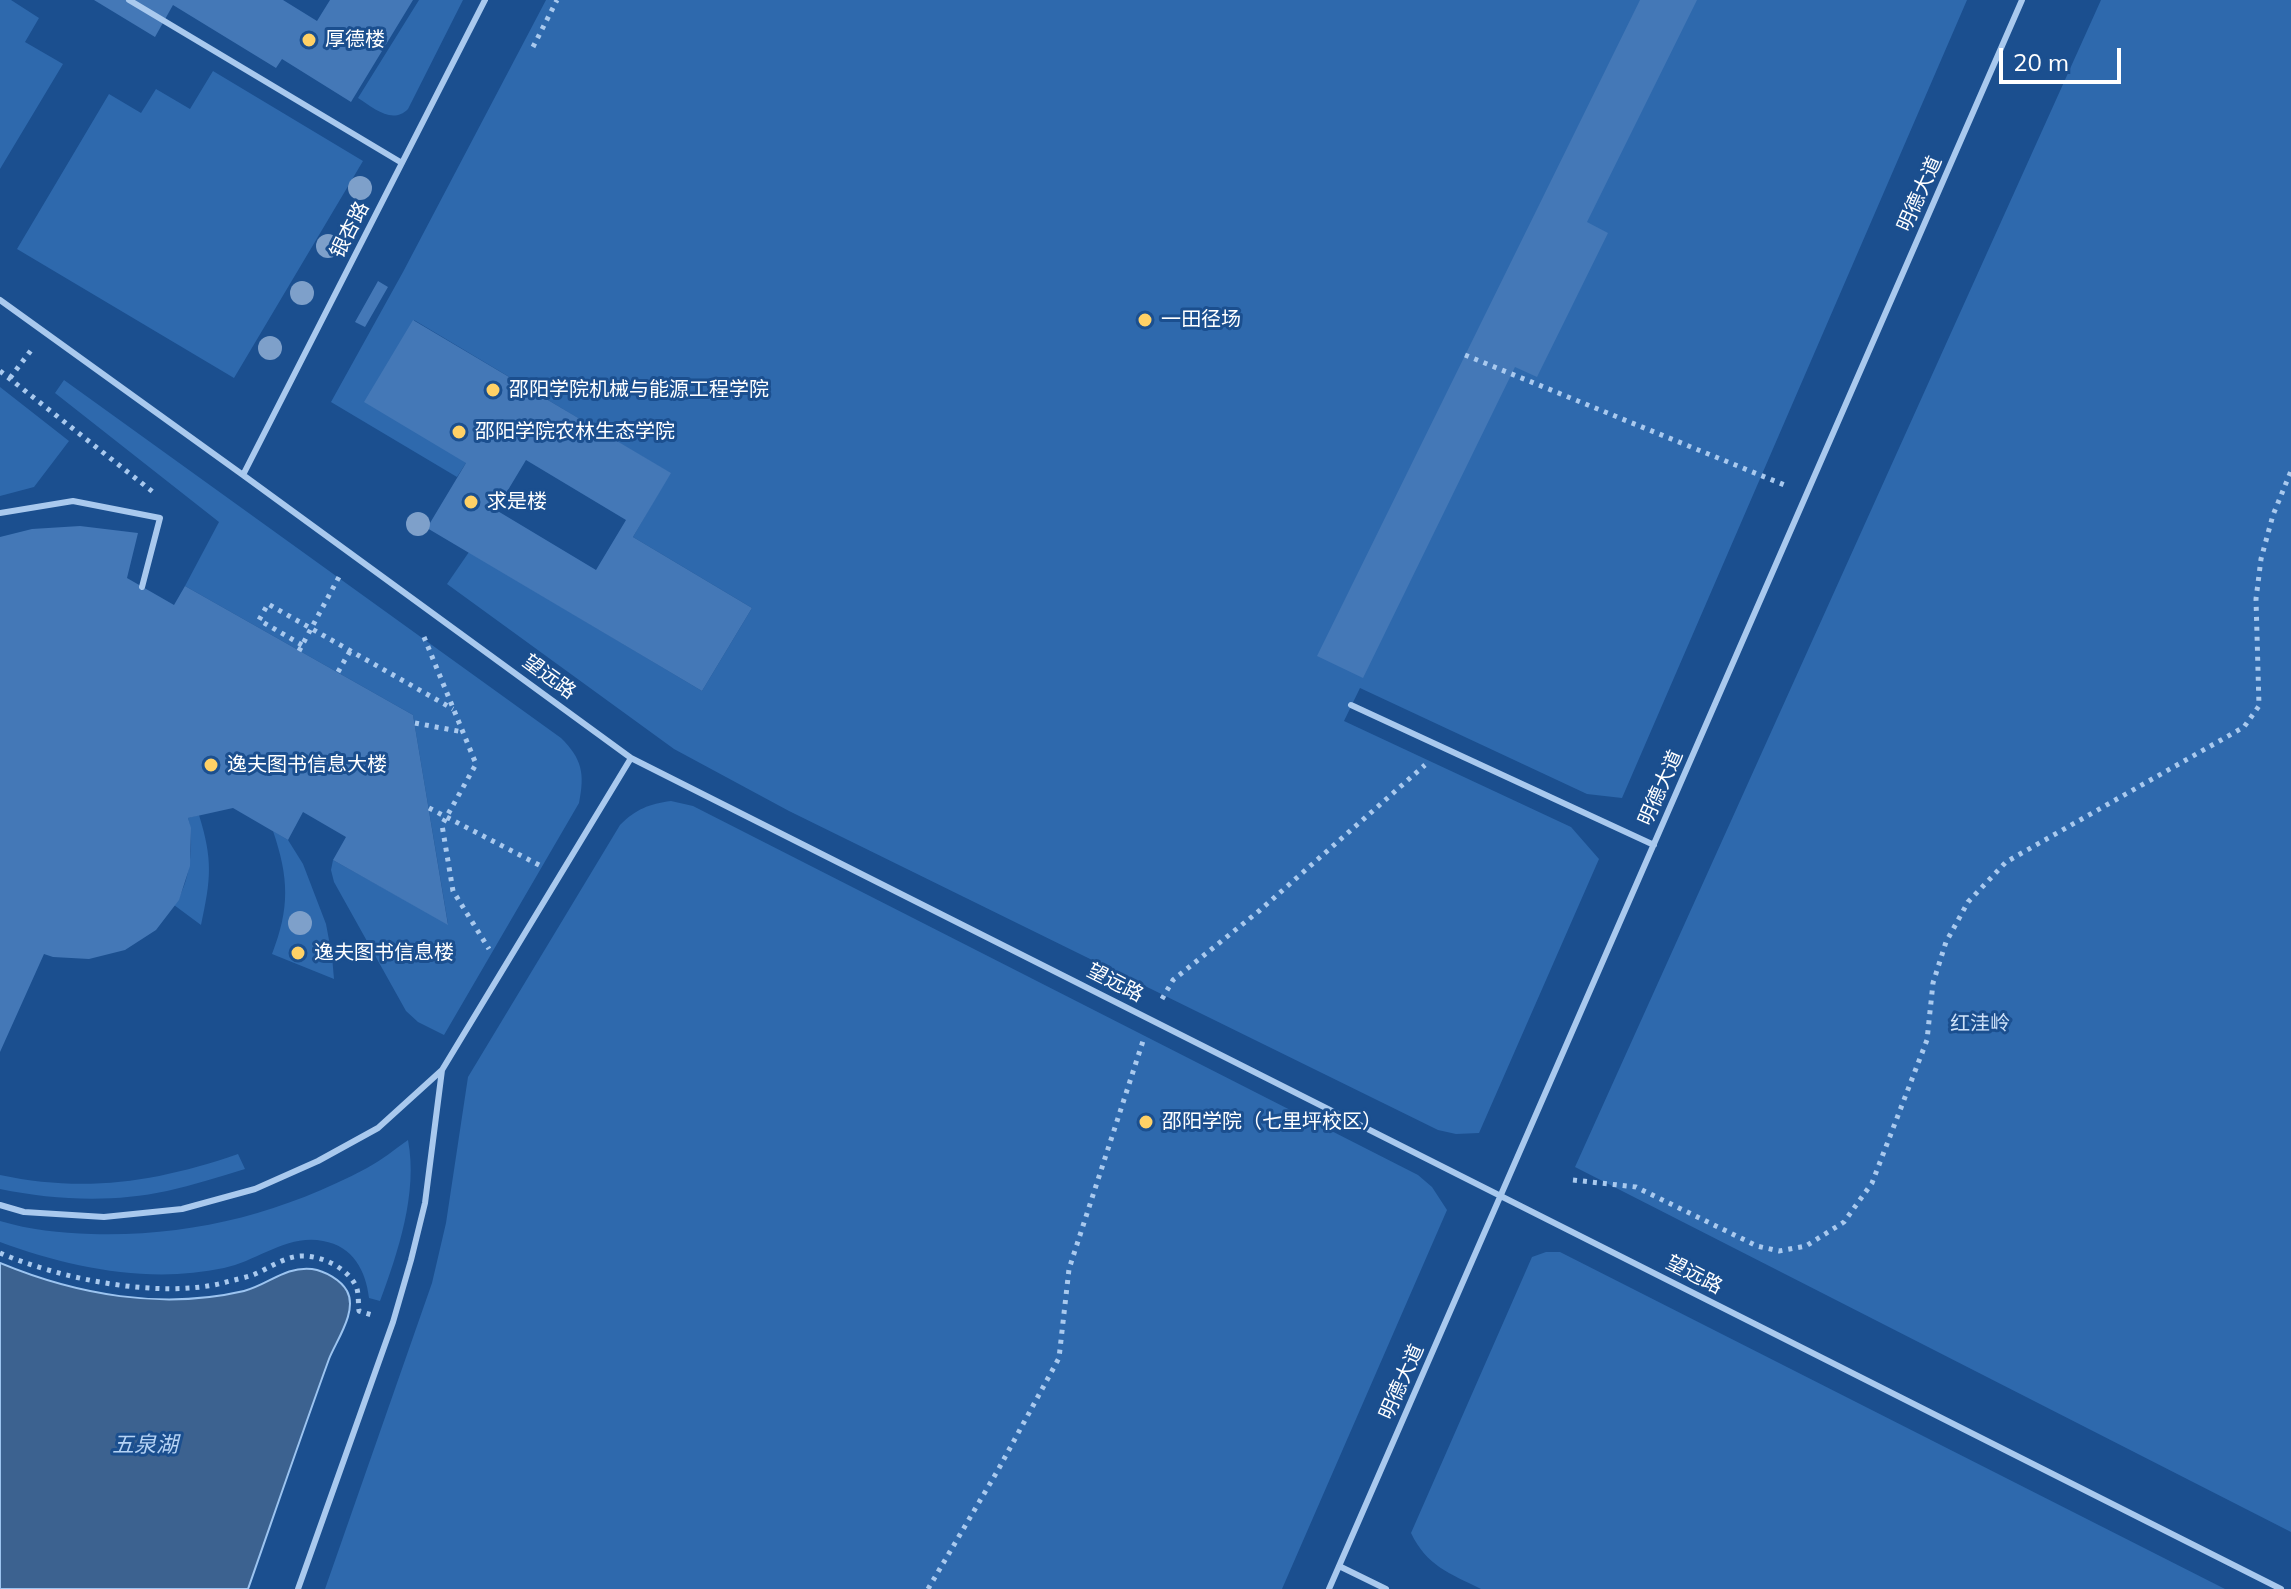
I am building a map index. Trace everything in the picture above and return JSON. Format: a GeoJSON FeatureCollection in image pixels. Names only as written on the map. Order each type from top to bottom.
{"type":"FeatureCollection","features":[{"type":"Feature","properties":{"kind":"lane"},"geometry":{"type":"LineString","coordinates":[[129,0],[402,163]]}},
{"type":"Feature","properties":{"kind":"lane","name":"银杏路"},"geometry":{"type":"LineString","coordinates":[[243,475],[485,0]]}},
{"type":"Feature","properties":{"kind":"lane","name":"明德大道"},"geometry":{"type":"LineString","coordinates":[[1329,1589],[2022,0]]}},
{"type":"Feature","properties":{"kind":"lane","name":"望远路"},"geometry":{"type":"LineString","coordinates":[[0,300],[631,758],[2281,1589]]}},
{"type":"Feature","properties":{"kind":"lane"},"geometry":{"type":"LineString","coordinates":[[0,513],[73,501],[160,518],[142,587]]}},
{"type":"Feature","properties":{"kind":"lane"},"geometry":{"type":"LineString","coordinates":[[1351,705],[1654,845]]}},
{"type":"Feature","properties":{"kind":"lane"},"geometry":{"type":"LineString","coordinates":[[0,1205],[24,1212],[104,1217],[182,1209],[255,1189],[318,1161],[378,1128],[442,1070],[631,758]]}},
{"type":"Feature","properties":{"kind":"lane"},"geometry":{"type":"LineString","coordinates":[[298,1589],[393,1322],[411,1260],[425,1203],[442,1070]]}},
{"type":"Feature","properties":{"kind":"lane"},"geometry":{"type":"LineString","coordinates":[[1339,1566],[1386,1589]]}},
{"type":"Feature","properties":{"kind":"path"},"geometry":{"type":"LineString","coordinates":[[533,47],[557,0]]}},
{"type":"Feature","properties":{"kind":"path"},"geometry":{"type":"LineString","coordinates":[[10,378],[44,332]]}},
{"type":"Feature","properties":{"kind":"path"},"geometry":{"type":"LineString","coordinates":[[1465,355],[1650,427],[1807,494]]}},
{"type":"Feature","properties":{"kind":"path"},"geometry":{"type":"LineString","coordinates":[[0,371],[163,500]]}},
{"type":"Feature","properties":{"kind":"path"},"geometry":{"type":"LineString","coordinates":[[1573,1180],[1636,1187],[1757,1246],[1779,1251],[1806,1246],[1844,1222],[1872,1183],[1927,1040],[1933,983],[1946,942],[1968,902],[2006,862],[2244,727],[2259,706],[2256,599],[2261,559],[2273,515],[2291,471]]}},
{"type":"Feature","properties":{"kind":"path"},"geometry":{"type":"LineString","coordinates":[[352,554],[311,628],[301,648],[259,620],[268,604],[311,628],[350,651],[454,709]]}},
{"type":"Feature","properties":{"kind":"path"},"geometry":{"type":"LineString","coordinates":[[423,636],[476,764],[442,825],[453,891],[492,953]]}},
{"type":"Feature","properties":{"kind":"path"},"geometry":{"type":"LineString","coordinates":[[338,672],[350,651]]}},
{"type":"Feature","properties":{"kind":"path"},"geometry":{"type":"LineString","coordinates":[[415,723],[463,732]]}},
{"type":"Feature","properties":{"kind":"path"},"geometry":{"type":"LineString","coordinates":[[928,1589],[1059,1358],[1069,1269],[1150,1019],[1173,980],[1259,911],[1444,748]]}},
{"type":"Feature","properties":{"kind":"path"},"geometry":{"type":"LineString","coordinates":[[429,808],[559,875]]}},
{"type":"Feature","properties":{"kind":"path"},"geometry":{"type":"LineString","coordinates":[[0,1253],[69,1276],[123,1286],[174,1288],[230,1281],[302,1255],[323,1259],[342,1269],[356,1287],[359,1311],[393,1322]]}},
{"type":"Feature","properties":{"kind":"green space"},"geometry":{"type":"Polygon","coordinates":[[[0,0],[11,0],[39,18],[25,42],[63,64],[0,169],[0,0]]]}},
{"type":"Feature","properties":{"kind":"green space"},"geometry":{"type":"Polygon","coordinates":[[[419,0],[463,0],[408,109],[402,114],[389,115],[358,98],[419,0]]]}},
{"type":"Feature","properties":{"kind":"green space","name":"一田径场"},"geometry":{"type":"Polygon","coordinates":[[[546,0],[1967,0],[1622,798],[1587,794],[1360,688],[1344,721],[1571,827],[1599,859],[1479,1133],[1456,1134],[1438,1130],[789,811],[674,749],[447,584],[469,552],[702,691],[752,608],[633,537],[670,473],[414,320],[466,463],[457,477],[331,402],[546,0]]]}},
{"type":"Feature","properties":{"kind":"green space","name":"红洼岭"},"geometry":{"type":"Polygon","coordinates":[[[2101,0],[2291,0],[2291,1532],[1575,1167],[2101,0]]]}},
{"type":"Feature","properties":{"kind":"green space"},"geometry":{"type":"Polygon","coordinates":[[[213,71],[363,161],[234,378],[17,249],[109,94],[141,113],[156,89],[190,109],[213,71]]]}},
{"type":"Feature","properties":{"kind":"green space"},"geometry":{"type":"Polygon","coordinates":[[[64,380],[561,738],[574,753],[582,783],[579,803],[444,1035],[418,1022],[406,1011],[334,882],[331,870],[333,860],[448,924],[413,715],[185,586],[219,522],[55,393],[64,380]]]}},
{"type":"Feature","properties":{"kind":"green space"},"geometry":{"type":"Polygon","coordinates":[[[0,387],[69,441],[34,487],[0,496],[0,387]]]}},
{"type":"Feature","properties":{"kind":"green space"},"geometry":{"type":"Polygon","coordinates":[[[671,801],[693,806],[1418,1175],[1432,1187],[1447,1210],[1282,1589],[325,1589],[432,1283],[446,1223],[468,1077],[620,825],[643,808],[671,801]]]}},
{"type":"Feature","properties":{"kind":"green space"},"geometry":{"type":"Polygon","coordinates":[[[199,815],[207,845],[209,870],[201,925],[174,905],[184,886],[190,863],[188,818],[199,815]]]}},
{"type":"Feature","properties":{"kind":"green space"},"geometry":{"type":"Polygon","coordinates":[[[273,831],[288,840],[303,864],[326,924],[334,979],[272,954],[282,922],[285,893],[282,864],[273,831]]]}},
{"type":"Feature","properties":{"kind":"green space"},"geometry":{"type":"Polygon","coordinates":[[[408,1140],[408,1201],[380,1301],[369,1298],[365,1278],[350,1254],[323,1241],[297,1241],[224,1268],[168,1274],[139,1274],[82,1266],[0,1242],[0,1221],[56,1232],[128,1234],[199,1227],[234,1219],[268,1210],[334,1184],[373,1165],[408,1140]]]}},
{"type":"Feature","properties":{"kind":"green space"},"geometry":{"type":"Polygon","coordinates":[[[238,1154],[245,1169],[146,1195],[83,1199],[0,1189],[0,1175],[62,1183],[120,1182],[179,1172],[238,1154]]]}},
{"type":"Feature","properties":{"kind":"green space"},"geometry":{"type":"Polygon","coordinates":[[[1546,1252],[1560,1252],[2225,1589],[1481,1589],[1432,1561],[1411,1533],[1532,1257],[1546,1252]]]}},
{"type":"Feature","properties":{"kind":"water","name":"五泉湖"},"geometry":{"type":"Polygon","coordinates":[[[0,1263],[59,1284],[151,1299],[213,1297],[244,1291],[302,1269],[322,1272],[344,1287],[350,1299],[348,1317],[329,1359],[248,1589],[0,1589],[0,1263]]]}},
{"type":"Feature","properties":{"kind":"building","name":"厚德楼"},"geometry":{"type":"Polygon","coordinates":[[[94,0],[283,0],[317,21],[330,0],[413,0],[351,102],[282,59],[276,68],[173,5],[155,37],[94,0]]]}},
{"type":"Feature","properties":{"kind":"building"},"geometry":{"type":"Polygon","coordinates":[[[1640,0],[1697,0],[1587,222],[1608,233],[1537,377],[1515,367],[1363,678],[1317,656],[1640,0]]]}},
{"type":"Feature","properties":{"kind":"building"},"geometry":{"type":"Polygon","coordinates":[[[378,281],[388,287],[365,327],[355,322],[378,281]]]}},
{"type":"Feature","properties":{"kind":"building","name":"求是楼"},"geometry":{"type":"Polygon","coordinates":[[[413,320],[671,473],[633,537],[752,608],[702,691],[427,528],[466,463],[364,402],[413,320]],[[526,460],[496,510],[596,570],[626,520],[526,460]]]}},
{"type":"Feature","properties":{"kind":"building","name":"逸夫图书信息大楼"},"geometry":{"type":"Polygon","coordinates":[[[80,526],[138,533],[127,578],[174,605],[185,586],[413,715],[448,925],[333,860],[346,837],[303,812],[288,840],[233,808],[188,818],[191,828],[190,866],[179,900],[156,930],[125,950],[89,959],[44,954],[0,1052],[0,537],[32,529],[80,526]]]}},
{"type":"Feature","properties":{"kind":"place","name":"厚德楼"},"geometry":{"type":"Point","coordinates":[309,40]}},
{"type":"Feature","properties":{"kind":"place","name":"一田径场"},"geometry":{"type":"Point","coordinates":[1145,320]}},
{"type":"Feature","properties":{"kind":"place","name":"邵阳学院机械与能源工程学院"},"geometry":{"type":"Point","coordinates":[493,390]}},
{"type":"Feature","properties":{"kind":"place","name":"邵阳学院农林生态学院"},"geometry":{"type":"Point","coordinates":[459,432]}},
{"type":"Feature","properties":{"kind":"place","name":"求是楼"},"geometry":{"type":"Point","coordinates":[471,502]}},
{"type":"Feature","properties":{"kind":"place","name":"逸夫图书信息大楼"},"geometry":{"type":"Point","coordinates":[211,765]}},
{"type":"Feature","properties":{"kind":"place","name":"逸夫图书信息楼"},"geometry":{"type":"Point","coordinates":[298,953]}},
{"type":"Feature","properties":{"kind":"place","name":"邵阳学院（七里坪校区）"},"geometry":{"type":"Point","coordinates":[1146,1122]}}]}
